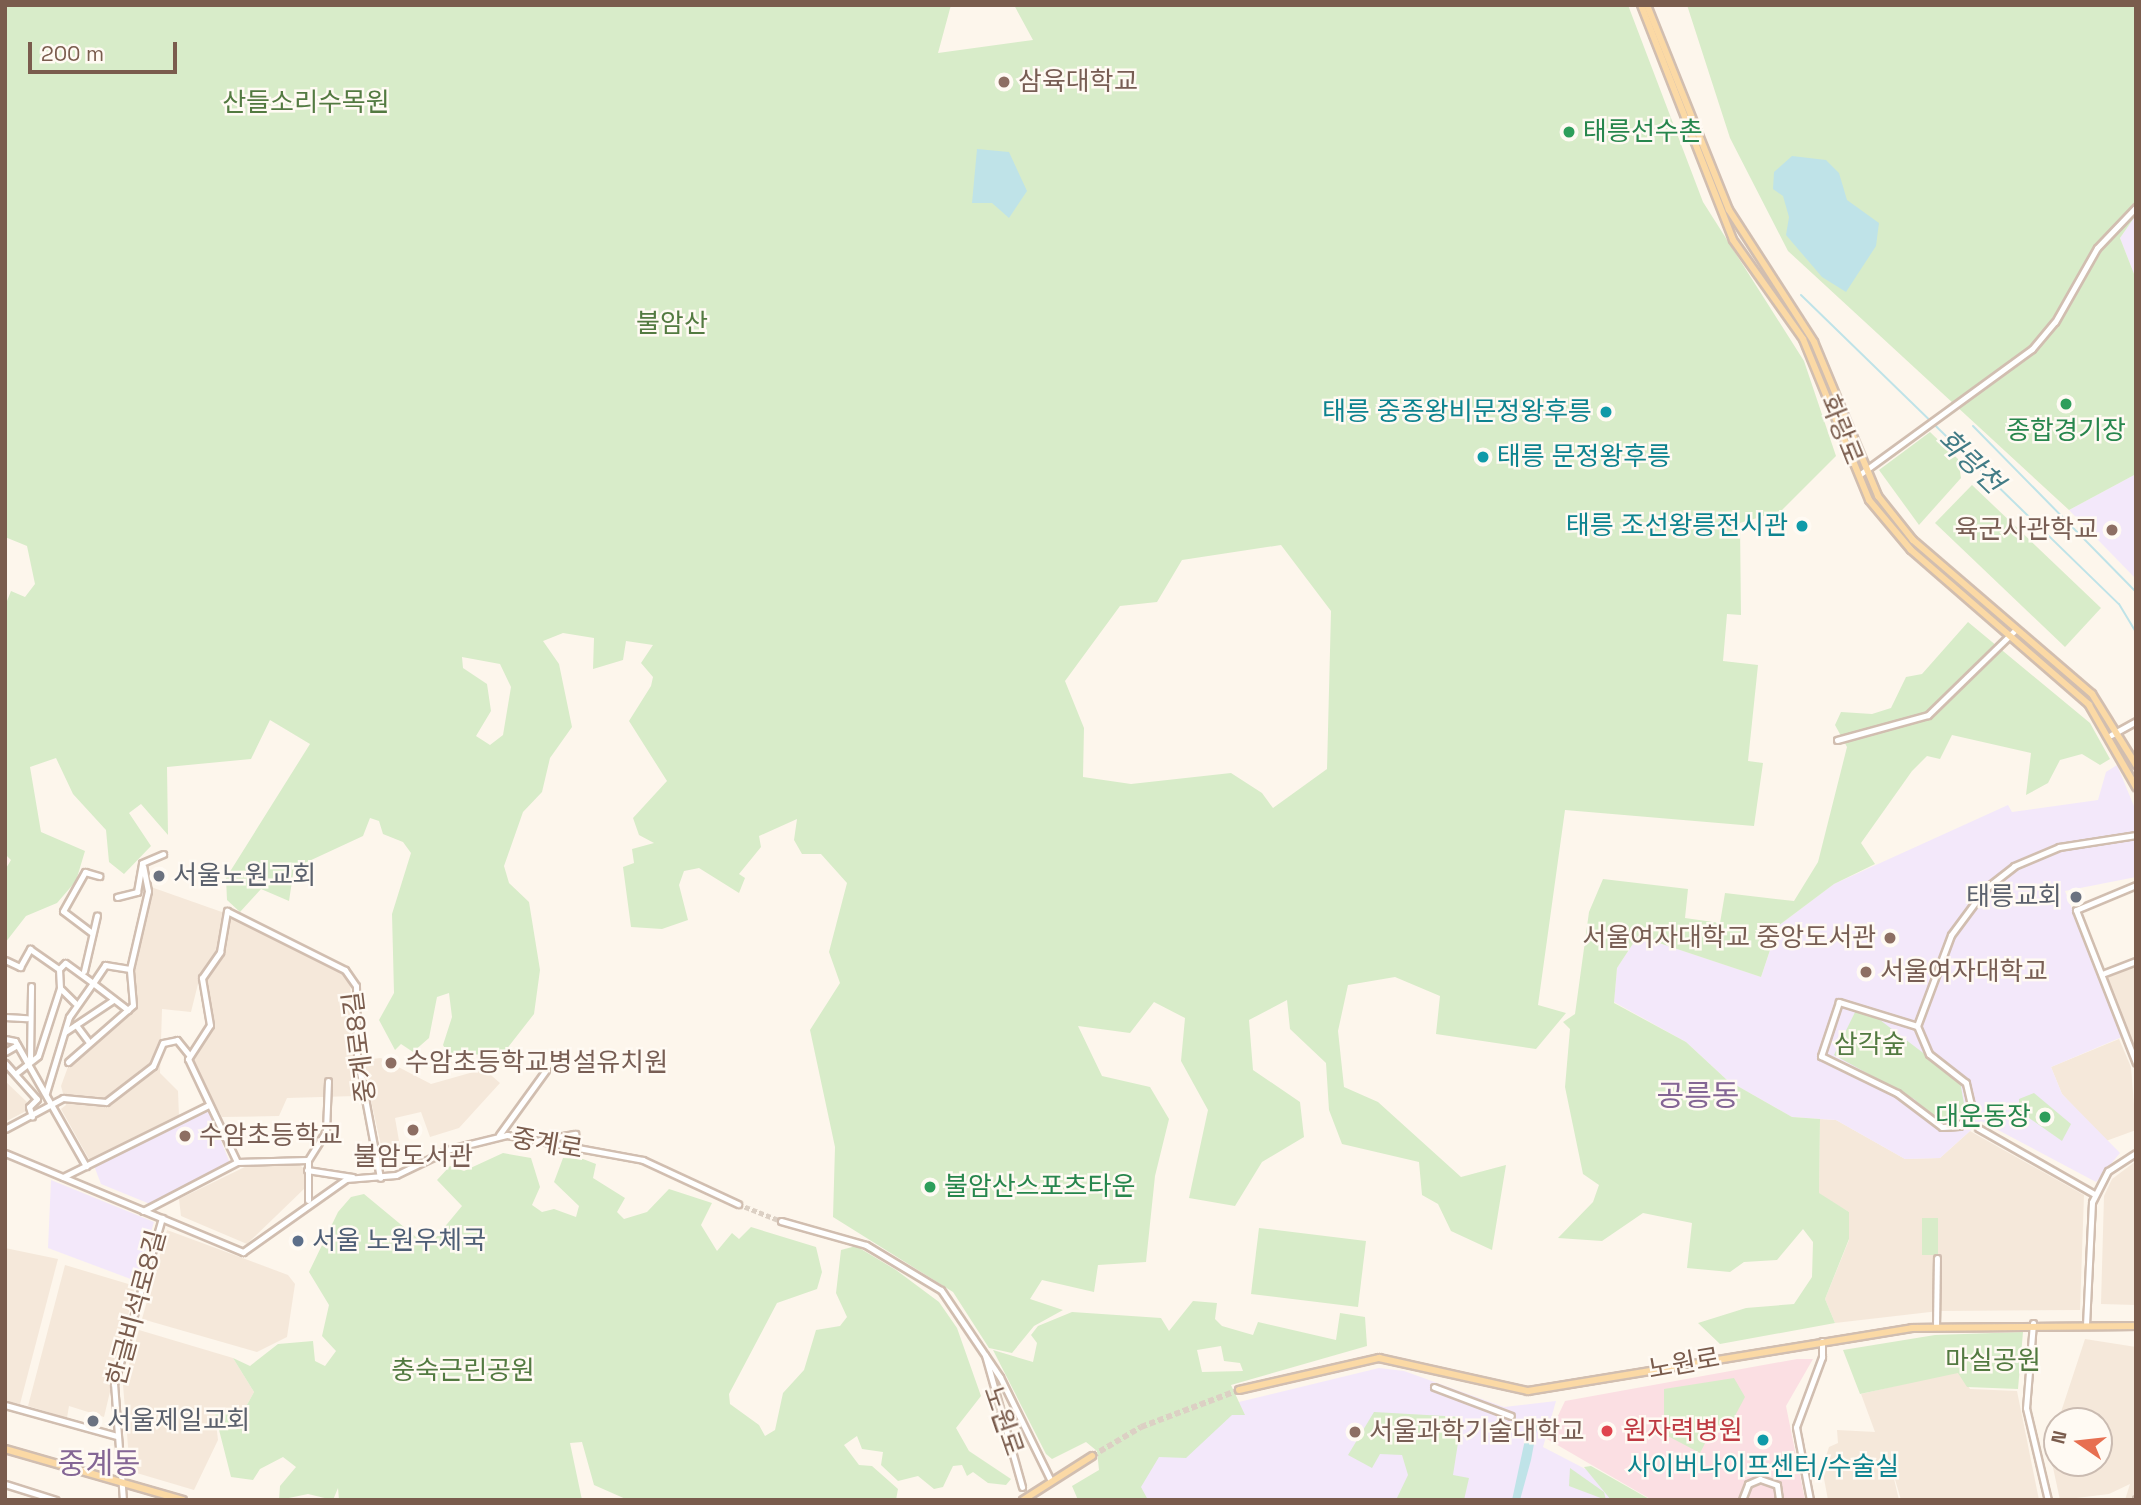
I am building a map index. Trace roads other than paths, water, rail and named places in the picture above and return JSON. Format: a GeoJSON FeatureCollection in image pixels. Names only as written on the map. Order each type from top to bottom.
{"type":"FeatureCollection","features":[{"type":"Feature","properties":{"kind":"main road","name":"화랑로"},"geometry":{"type":"LineString","coordinates":[[1641,5],[1733,240],[1803,339],[1862,473],[1913,540],[2014,631],[2092,694],[2119,731],[2136,765]]}},
{"type":"Feature","properties":{"kind":"main road","name":"화랑로"},"geometry":{"type":"LineString","coordinates":[[1647,5],[1728,210],[1814,342],[1862,473],[1869,500],[1911,550],[2008,638],[2089,705],[2112,736],[2136,787]]}},
{"type":"Feature","properties":{"kind":"main road","name":"노원로"},"geometry":{"type":"LineString","coordinates":[[1239,1390],[1379,1358],[1528,1391],[1822,1341],[1936,1326],[2033,1323],[2136,1325]]}},
{"type":"Feature","properties":{"kind":"main road"},"geometry":{"type":"LineString","coordinates":[[5,1449],[183,1500]]}},
{"type":"Feature","properties":{"kind":"main road","name":"노원로"},"geometry":{"type":"LineString","coordinates":[[1023,1500],[1093,1456]]}},
{"type":"Feature","properties":{"kind":"street"},"geometry":{"type":"LineString","coordinates":[[1862,473],[2032,349],[2055,322],[2097,248],[2136,207]]}},
{"type":"Feature","properties":{"kind":"street"},"geometry":{"type":"LineString","coordinates":[[1837,740],[1928,715],[2014,631]]}},
{"type":"Feature","properties":{"kind":"street"},"geometry":{"type":"LineString","coordinates":[[2112,736],[2136,721]]}},
{"type":"Feature","properties":{"kind":"street"},"geometry":{"type":"LineString","coordinates":[[1917,1026],[1839,1002],[1821,1056],[1897,1093],[1942,1127],[1959,1126],[1971,1105],[1966,1083],[1929,1054],[1917,1026],[1951,935],[1985,889],[2014,866],[2059,847],[2136,835]]}},
{"type":"Feature","properties":{"kind":"street"},"geometry":{"type":"LineString","coordinates":[[117,897],[137,891],[143,866],[163,854]]}},
{"type":"Feature","properties":{"kind":"street"},"geometry":{"type":"LineString","coordinates":[[68,1062],[88,1041],[133,1005],[130,969],[148,891],[143,866]]}},
{"type":"Feature","properties":{"kind":"street"},"geometry":{"type":"LineString","coordinates":[[92,933],[63,911],[85,872],[99,876]]}},
{"type":"Feature","properties":{"kind":"street"},"geometry":{"type":"LineString","coordinates":[[2136,886],[2076,909],[2136,1063]]}},
{"type":"Feature","properties":{"kind":"street","name":"중계로8길"},"geometry":{"type":"LineString","coordinates":[[189,1055],[210,1025],[202,978],[220,951],[227,911],[345,970],[356,986],[357,1056],[380,1178]]}},
{"type":"Feature","properties":{"kind":"street"},"geometry":{"type":"LineString","coordinates":[[84,971],[97,915]]}},
{"type":"Feature","properties":{"kind":"street"},"geometry":{"type":"LineString","coordinates":[[5,960],[20,967],[30,949],[59,969]]}},
{"type":"Feature","properties":{"kind":"street"},"geometry":{"type":"LineString","coordinates":[[2102,974],[2136,961]]}},
{"type":"Feature","properties":{"kind":"street"},"geometry":{"type":"LineString","coordinates":[[15,1074],[38,1056],[60,988],[59,969],[65,962],[84,971],[93,983],[128,1010]]}},
{"type":"Feature","properties":{"kind":"street"},"geometry":{"type":"LineString","coordinates":[[46,1093],[75,1003],[105,965],[130,969]]}},
{"type":"Feature","properties":{"kind":"street"},"geometry":{"type":"LineString","coordinates":[[28,1063],[33,1055],[27,1018],[31,986]]}},
{"type":"Feature","properties":{"kind":"street"},"geometry":{"type":"LineString","coordinates":[[60,988],[75,1003]]}},
{"type":"Feature","properties":{"kind":"street"},"geometry":{"type":"LineString","coordinates":[[65,1032],[113,1000]]}},
{"type":"Feature","properties":{"kind":"street"},"geometry":{"type":"LineString","coordinates":[[5,1017],[27,1018]]}},
{"type":"Feature","properties":{"kind":"street"},"geometry":{"type":"LineString","coordinates":[[76,1025],[88,1041]]}},
{"type":"Feature","properties":{"kind":"street"},"geometry":{"type":"LineString","coordinates":[[6,1037],[16,1043],[86,1166]]}},
{"type":"Feature","properties":{"kind":"street"},"geometry":{"type":"LineString","coordinates":[[5,1052],[16,1043],[29,1040]]}},
{"type":"Feature","properties":{"kind":"street"},"geometry":{"type":"LineString","coordinates":[[5,1129],[53,1106],[63,1098],[106,1102],[153,1066],[163,1043],[177,1040],[189,1055],[192,1069],[237,1163]]}},
{"type":"Feature","properties":{"kind":"street"},"geometry":{"type":"LineString","coordinates":[[5,1063],[37,1099],[29,1107],[32,1117]]}},
{"type":"Feature","properties":{"kind":"street"},"geometry":{"type":"LineString","coordinates":[[498,1136],[546,1070]]}},
{"type":"Feature","properties":{"kind":"street"},"geometry":{"type":"LineString","coordinates":[[308,1200],[308,1160],[326,1131],[327,1081]]}},
{"type":"Feature","properties":{"kind":"street"},"geometry":{"type":"LineString","coordinates":[[63,1177],[209,1105]]}},
{"type":"Feature","properties":{"kind":"street"},"geometry":{"type":"LineString","coordinates":[[1978,1128],[2094,1194]]}},
{"type":"Feature","properties":{"kind":"street"},"geometry":{"type":"LineString","coordinates":[[539,1140],[575,1134]]}},
{"type":"Feature","properties":{"kind":"street","name":"중계로"},"geometry":{"type":"LineString","coordinates":[[307,1170],[354,1178],[380,1178],[498,1136],[539,1140],[643,1160],[738,1204]]}},
{"type":"Feature","properties":{"kind":"street","name":"중계로"},"geometry":{"type":"LineString","coordinates":[[5,1153],[249,1252],[308,1200],[354,1178]]}},
{"type":"Feature","properties":{"kind":"street"},"geometry":{"type":"LineString","coordinates":[[2086,1325],[2094,1194],[2108,1171],[2136,1153]]}},
{"type":"Feature","properties":{"kind":"street"},"geometry":{"type":"LineString","coordinates":[[143,1211],[237,1163],[308,1160]]}},
{"type":"Feature","properties":{"kind":"street","name":"한글비석로8길"},"geometry":{"type":"LineString","coordinates":[[122,1500],[114,1384],[162,1218]]}},
{"type":"Feature","properties":{"kind":"street"},"geometry":{"type":"LineString","coordinates":[[781,1221],[866,1245],[918,1271],[966,1321],[1051,1481]]}},
{"type":"Feature","properties":{"kind":"street"},"geometry":{"type":"LineString","coordinates":[[1936,1326],[1937,1258]]}},
{"type":"Feature","properties":{"kind":"street"},"geometry":{"type":"LineString","coordinates":[[2033,1323],[2026,1408],[2049,1500]]}},
{"type":"Feature","properties":{"kind":"street"},"geometry":{"type":"LineString","coordinates":[[1810,1500],[1796,1427],[1822,1357],[1822,1341]]}},
{"type":"Feature","properties":{"kind":"street","name":"노원로"},"geometry":{"type":"LineString","coordinates":[[985,1355],[1022,1487]]}},
{"type":"Feature","properties":{"kind":"street"},"geometry":{"type":"LineString","coordinates":[[1434,1387],[1511,1416]]}},
{"type":"Feature","properties":{"kind":"street"},"geometry":{"type":"LineString","coordinates":[[5,1405],[117,1436]]}},
{"type":"Feature","properties":{"kind":"street"},"geometry":{"type":"LineString","coordinates":[[1742,1500],[1748,1484],[1760,1479],[1777,1485],[1779,1500]]}},
{"type":"Feature","properties":{"kind":"street"},"geometry":{"type":"LineString","coordinates":[[5,1484],[56,1500]]}},
{"type":"Feature","properties":{"kind":"water"},"geometry":{"type":"Polygon","coordinates":[[[977,149],[1009,152],[1027,191],[1009,218],[992,203],[972,203],[977,149]]]}},
{"type":"Feature","properties":{"kind":"water"},"geometry":{"type":"Polygon","coordinates":[[[1792,156],[1826,160],[1839,173],[1847,200],[1879,223],[1876,246],[1846,292],[1822,277],[1786,235],[1789,217],[1783,196],[1773,189],[1774,172],[1792,156]]]}},
{"type":"Feature","properties":{"kind":"water"},"geometry":{"type":"Polygon","coordinates":[[[1529,1421],[1538,1423],[1531,1460],[1520,1500],[1512,1500],[1529,1421]]]}},
{"type":"Feature","properties":{"kind":"waterway","name":"화랑천"},"geometry":{"type":"LineString","coordinates":[[1801,295],[2119,604],[2136,632]]}},
{"type":"Feature","properties":{"kind":"waterway"},"geometry":{"type":"LineString","coordinates":[[1973,426],[2136,592]]}},
{"type":"Feature","properties":{"kind":"tunnel"},"geometry":{"type":"LineString","coordinates":[[738,1204],[781,1221]]}},
{"type":"Feature","properties":{"kind":"tunnel"},"geometry":{"type":"LineString","coordinates":[[1092,1456],[1141,1427],[1239,1390]]}},
{"type":"Feature","properties":{"kind":"place","name":"삼육대학교"},"geometry":{"type":"Point","coordinates":[1004,82]}},
{"type":"Feature","properties":{"kind":"place","name":"태릉선수촌"},"geometry":{"type":"Point","coordinates":[1569,132]}},
{"type":"Feature","properties":{"kind":"place","name":"종합경기장"},"geometry":{"type":"Point","coordinates":[2066,404]}},
{"type":"Feature","properties":{"kind":"place","name":"태릉 중종왕비문정왕후릉"},"geometry":{"type":"Point","coordinates":[1606,412]}},
{"type":"Feature","properties":{"kind":"place","name":"태릉 문정왕후릉"},"geometry":{"type":"Point","coordinates":[1483,457]}},
{"type":"Feature","properties":{"kind":"place","name":"태릉 조선왕릉전시관"},"geometry":{"type":"Point","coordinates":[1802,526]}},
{"type":"Feature","properties":{"kind":"place","name":"육군사관학교"},"geometry":{"type":"Point","coordinates":[2112,530]}},
{"type":"Feature","properties":{"kind":"place","name":"서울노원교회"},"geometry":{"type":"Point","coordinates":[159,876]}},
{"type":"Feature","properties":{"kind":"place","name":"태릉교회"},"geometry":{"type":"Point","coordinates":[2076,897]}},
{"type":"Feature","properties":{"kind":"place","name":"서울여자대학교 중앙도서관"},"geometry":{"type":"Point","coordinates":[1890,938]}},
{"type":"Feature","properties":{"kind":"place","name":"서울여자대학교"},"geometry":{"type":"Point","coordinates":[1866,972]}},
{"type":"Feature","properties":{"kind":"place","name":"수암초등학교병설유치원"},"geometry":{"type":"Point","coordinates":[391,1063]}},
{"type":"Feature","properties":{"kind":"place","name":"대운동장"},"geometry":{"type":"Point","coordinates":[2045,1117]}},
{"type":"Feature","properties":{"kind":"place","name":"불암도서관"},"geometry":{"type":"Point","coordinates":[413,1130]}},
{"type":"Feature","properties":{"kind":"place","name":"수암초등학교"},"geometry":{"type":"Point","coordinates":[185,1136]}},
{"type":"Feature","properties":{"kind":"place","name":"불암산스포츠타운"},"geometry":{"type":"Point","coordinates":[930,1187]}},
{"type":"Feature","properties":{"kind":"place","name":"서울 노원우체국"},"geometry":{"type":"Point","coordinates":[298,1241]}},
{"type":"Feature","properties":{"kind":"place","name":"서울제일교회"},"geometry":{"type":"Point","coordinates":[93,1421]}},
{"type":"Feature","properties":{"kind":"place","name":"원자력병원"},"geometry":{"type":"Point","coordinates":[1607,1431]}},
{"type":"Feature","properties":{"kind":"place","name":"서울과학기술대학교"},"geometry":{"type":"Point","coordinates":[1355,1432]}},
{"type":"Feature","properties":{"kind":"place","name":"사이버나이프센터/수술실"},"geometry":{"type":"Point","coordinates":[1763,1440]}},
{"type":"Feature","properties":{"kind":"district","name":"공릉동"},"geometry":{"type":"Point","coordinates":[1698,1096]}},
{"type":"Feature","properties":{"kind":"district","name":"중계동"},"geometry":{"type":"Point","coordinates":[99,1464]}},
{"type":"Feature","properties":{"kind":"park label","name":"산들소리수목원"},"geometry":{"type":"Point","coordinates":[306,103]}},
{"type":"Feature","properties":{"kind":"park label","name":"불암산"},"geometry":{"type":"Point","coordinates":[672,324]}},
{"type":"Feature","properties":{"kind":"park label","name":"삼각숲"},"geometry":{"type":"Point","coordinates":[1870,1045]}},
{"type":"Feature","properties":{"kind":"park label","name":"마실공원"},"geometry":{"type":"Point","coordinates":[1993,1361]}},
{"type":"Feature","properties":{"kind":"park label","name":"충숙근린공원"},"geometry":{"type":"Point","coordinates":[463,1371]}}]}
